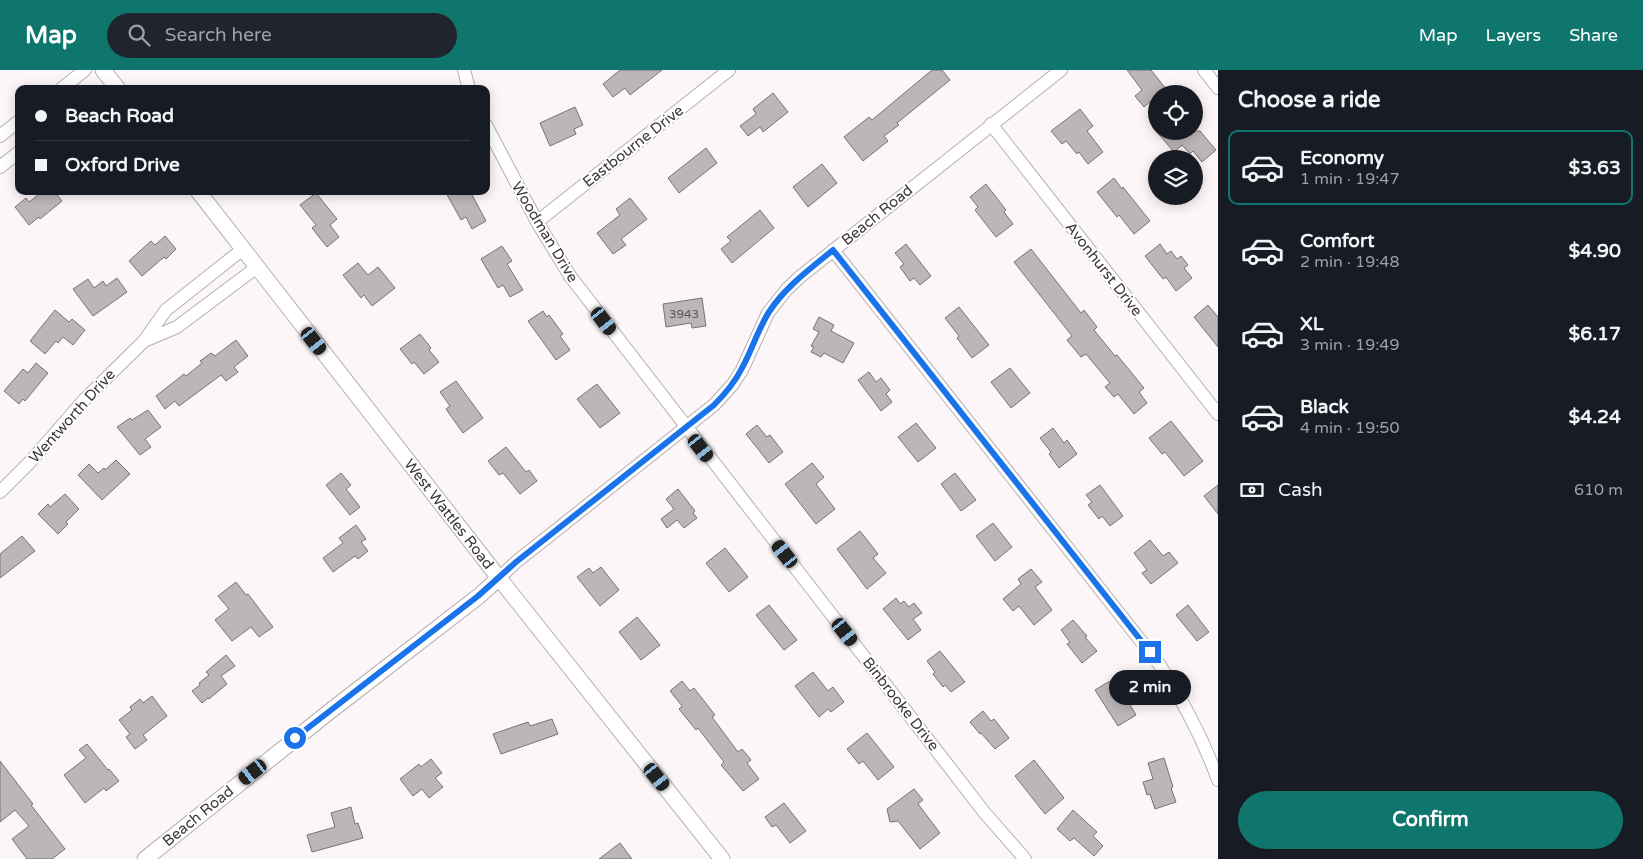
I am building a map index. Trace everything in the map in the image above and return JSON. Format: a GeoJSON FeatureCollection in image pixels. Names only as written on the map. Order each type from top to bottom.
{"type":"FeatureCollection","features":[{"type":"Feature","properties":{"kind":"street"},"geometry":{"type":"LineString","coordinates":[[66,85],[85,70]]}},
{"type":"Feature","properties":{"kind":"street"},"geometry":{"type":"LineString","coordinates":[[464,70],[468,85]]}},
{"type":"Feature","properties":{"kind":"street","name":"Eastbourne Drive"},"geometry":{"type":"LineString","coordinates":[[537,222],[729,70]]}},
{"type":"Feature","properties":{"kind":"street","name":"Beach Road"},"geometry":{"type":"LineString","coordinates":[[144,859],[478,596],[516,562],[714,405],[733,384],[742,370],[768,313],[801,276],[1061,70]]}},
{"type":"Feature","properties":{"kind":"street"},"geometry":{"type":"LineString","coordinates":[[1204,70],[1218,88]]}},
{"type":"Feature","properties":{"kind":"street"},"geometry":{"type":"LineString","coordinates":[[0,136],[15,124]]}},
{"type":"Feature","properties":{"kind":"street","name":"Avonhurst Drive"},"geometry":{"type":"LineString","coordinates":[[991,124],[1218,414]]}},
{"type":"Feature","properties":{"kind":"street","name":"Woodman Drive"},"geometry":{"type":"LineString","coordinates":[[490,132],[537,222],[570,276],[686,428]]}},
{"type":"Feature","properties":{"kind":"street"},"geometry":{"type":"LineString","coordinates":[[0,167],[15,155]]}},
{"type":"Feature","properties":{"kind":"street","name":"West Wattles Road"},"geometry":{"type":"LineString","coordinates":[[201,195],[499,578],[722,859]]}},
{"type":"Feature","properties":{"kind":"street","name":"Wentworth Drive"},"geometry":{"type":"LineString","coordinates":[[0,492],[31,461],[84,400],[144,341],[166,310],[243,249]]}},
{"type":"Feature","properties":{"kind":"street"},"geometry":{"type":"LineString","coordinates":[[833,250],[1159,664],[1199,733],[1218,780]]}},
{"type":"Feature","properties":{"kind":"street","name":"Wentworth Drive"},"geometry":{"type":"LineString","coordinates":[[144,341],[177,327],[257,267]]}},
{"type":"Feature","properties":{"kind":"street","name":"Binbrooke Drive"},"geometry":{"type":"LineString","coordinates":[[686,428],[984,812],[1025,859]]}},
{"type":"Feature","properties":{"kind":"building"},"geometry":{"type":"Polygon","coordinates":[[[620,70],[662,70],[630,95],[625,88],[613,97],[603,84],[620,70]]]}},
{"type":"Feature","properties":{"kind":"building"},"geometry":{"type":"Polygon","coordinates":[[[932,70],[942,70],[950,80],[897,123],[899,125],[884,136],[888,141],[863,161],[844,137],[869,117],[872,120],[932,70]]]}},
{"type":"Feature","properties":{"kind":"building"},"geometry":{"type":"Polygon","coordinates":[[[1127,70],[1151,70],[1163,85],[1148,85],[1148,104],[1144,107],[1135,96],[1142,90],[1127,70]]]}},
{"type":"Feature","properties":{"kind":"building"},"geometry":{"type":"Polygon","coordinates":[[[773,93],[788,112],[763,132],[760,127],[748,136],[740,126],[756,114],[753,109],[773,93]]]}},
{"type":"Feature","properties":{"kind":"building"},"geometry":{"type":"Polygon","coordinates":[[[575,107],[583,125],[574,129],[576,134],[550,146],[540,123],[575,107]]]}},
{"type":"Feature","properties":{"kind":"building"},"geometry":{"type":"Polygon","coordinates":[[[1080,109],[1093,126],[1087,131],[1103,152],[1088,164],[1079,152],[1077,154],[1066,141],[1062,144],[1051,131],[1080,109]]]}},
{"type":"Feature","properties":{"kind":"building"},"geometry":{"type":"Polygon","coordinates":[[[1203,135],[1216,150],[1203,161],[1203,150],[1186,150],[1182,145],[1176,150],[1172,150],[1164,140],[1203,140],[1203,135]]]}},
{"type":"Feature","properties":{"kind":"building"},"geometry":{"type":"Polygon","coordinates":[[[706,148],[717,163],[679,193],[668,178],[706,148]]]}},
{"type":"Feature","properties":{"kind":"building"},"geometry":{"type":"Polygon","coordinates":[[[822,164],[837,183],[808,207],[793,187],[822,164]]]}},
{"type":"Feature","properties":{"kind":"building"},"geometry":{"type":"Polygon","coordinates":[[[1114,178],[1150,221],[1134,234],[1119,215],[1117,217],[1097,192],[1114,178]]]}},
{"type":"Feature","properties":{"kind":"building"},"geometry":{"type":"Polygon","coordinates":[[[986,184],[1006,210],[1004,212],[1013,224],[996,237],[975,210],[978,207],[970,197],[986,184]]]}},
{"type":"Feature","properties":{"kind":"building"},"geometry":{"type":"Polygon","coordinates":[[[38,195],[57,195],[62,201],[40,219],[39,217],[29,225],[15,207],[26,198],[29,202],[38,195]]]}},
{"type":"Feature","properties":{"kind":"building"},"geometry":{"type":"Polygon","coordinates":[[[313,195],[318,195],[337,219],[330,225],[339,237],[327,247],[312,228],[316,225],[300,205],[313,195]]]}},
{"type":"Feature","properties":{"kind":"building"},"geometry":{"type":"Polygon","coordinates":[[[447,195],[472,195],[486,221],[472,229],[466,217],[461,220],[447,195]]]}},
{"type":"Feature","properties":{"kind":"building"},"geometry":{"type":"Polygon","coordinates":[[[630,198],[647,219],[621,239],[626,245],[613,254],[597,233],[620,215],[616,209],[630,198]]]}},
{"type":"Feature","properties":{"kind":"building"},"geometry":{"type":"Polygon","coordinates":[[[760,210],[774,228],[732,263],[721,249],[731,241],[727,237],[760,210]]]}},
{"type":"Feature","properties":{"kind":"building"},"geometry":{"type":"Polygon","coordinates":[[[165,236],[176,249],[166,259],[164,257],[142,276],[129,261],[151,241],[155,245],[165,236]]]}},
{"type":"Feature","properties":{"kind":"building"},"geometry":{"type":"Polygon","coordinates":[[[906,244],[931,276],[920,285],[914,278],[910,281],[900,267],[904,264],[895,253],[906,244]]]}},
{"type":"Feature","properties":{"kind":"building"},"geometry":{"type":"Polygon","coordinates":[[[1160,244],[1167,254],[1171,251],[1177,259],[1181,256],[1188,265],[1184,268],[1192,278],[1176,291],[1166,277],[1163,279],[1145,256],[1160,244]]]}},
{"type":"Feature","properties":{"kind":"building"},"geometry":{"type":"Polygon","coordinates":[[[502,246],[512,261],[507,264],[523,290],[510,297],[503,285],[498,288],[481,259],[502,246]]]}},
{"type":"Feature","properties":{"kind":"building"},"geometry":{"type":"Polygon","coordinates":[[[1031,249],[1081,313],[1084,310],[1097,327],[1094,330],[1144,388],[1139,392],[1147,403],[1134,414],[1118,394],[1114,397],[1105,387],[1110,383],[1086,354],[1081,357],[1067,340],[1072,336],[1014,262],[1031,249]]]}},
{"type":"Feature","properties":{"kind":"building"},"geometry":{"type":"Polygon","coordinates":[[[358,263],[368,275],[378,267],[395,288],[372,306],[364,295],[361,298],[343,275],[358,263]]]}},
{"type":"Feature","properties":{"kind":"building"},"geometry":{"type":"Polygon","coordinates":[[[117,278],[127,292],[93,316],[73,289],[88,279],[94,288],[103,281],[106,286],[117,278]]]}},
{"type":"Feature","properties":{"kind":"building"},"geometry":{"type":"Polygon","coordinates":[[[702,298],[706,326],[692,328],[691,323],[666,327],[663,304],[702,298]]]}},
{"type":"Feature","properties":{"kind":"building"},"geometry":{"type":"Polygon","coordinates":[[[1208,305],[1218,317],[1218,347],[1194,317],[1208,305]]]}},
{"type":"Feature","properties":{"kind":"building"},"geometry":{"type":"Polygon","coordinates":[[[959,307],[989,345],[972,358],[957,338],[959,336],[945,318],[959,307]]]}},
{"type":"Feature","properties":{"kind":"building"},"geometry":{"type":"Polygon","coordinates":[[[55,310],[69,322],[72,319],[85,330],[73,345],[63,337],[58,343],[56,341],[45,354],[30,341],[55,310]]]}},
{"type":"Feature","properties":{"kind":"building"},"geometry":{"type":"Polygon","coordinates":[[[543,311],[547,317],[549,315],[563,334],[560,336],[570,350],[556,360],[528,321],[543,311]]]}},
{"type":"Feature","properties":{"kind":"building"},"geometry":{"type":"Polygon","coordinates":[[[819,317],[834,325],[831,331],[854,343],[843,363],[824,353],[821,357],[811,352],[814,347],[811,346],[819,332],[813,329],[819,317]]]}},
{"type":"Feature","properties":{"kind":"building"},"geometry":{"type":"Polygon","coordinates":[[[420,334],[431,348],[429,350],[439,362],[424,374],[414,362],[412,364],[400,349],[420,334]]]}},
{"type":"Feature","properties":{"kind":"building"},"geometry":{"type":"Polygon","coordinates":[[[236,340],[248,356],[234,367],[238,372],[226,381],[221,375],[179,406],[175,401],[165,409],[156,396],[184,374],[186,376],[202,363],[200,361],[211,353],[215,356],[236,340]]]}},
{"type":"Feature","properties":{"kind":"building"},"geometry":{"type":"Polygon","coordinates":[[[36,363],[48,373],[25,401],[23,399],[19,404],[4,391],[23,369],[28,373],[36,363]]]}},
{"type":"Feature","properties":{"kind":"building"},"geometry":{"type":"Polygon","coordinates":[[[1010,368],[1030,393],[1011,408],[991,382],[1010,368]]]}},
{"type":"Feature","properties":{"kind":"building"},"geometry":{"type":"Polygon","coordinates":[[[869,372],[876,382],[881,378],[890,390],[886,394],[892,402],[881,411],[858,380],[869,372]]]}},
{"type":"Feature","properties":{"kind":"building"},"geometry":{"type":"Polygon","coordinates":[[[456,381],[483,418],[463,433],[446,409],[450,406],[440,392],[456,381]]]}},
{"type":"Feature","properties":{"kind":"building"},"geometry":{"type":"Polygon","coordinates":[[[597,384],[620,413],[600,428],[577,399],[597,384]]]}},
{"type":"Feature","properties":{"kind":"building"},"geometry":{"type":"Polygon","coordinates":[[[148,410],[161,427],[145,439],[151,447],[140,455],[117,427],[130,418],[132,420],[148,410]]]}},
{"type":"Feature","properties":{"kind":"building"},"geometry":{"type":"Polygon","coordinates":[[[1171,421],[1203,461],[1184,476],[1165,452],[1162,454],[1149,438],[1171,421]]]}},
{"type":"Feature","properties":{"kind":"building"},"geometry":{"type":"Polygon","coordinates":[[[916,423],[936,448],[918,462],[898,437],[916,423]]]}},
{"type":"Feature","properties":{"kind":"building"},"geometry":{"type":"Polygon","coordinates":[[[757,425],[767,437],[770,435],[783,452],[769,463],[746,434],[757,425]]]}},
{"type":"Feature","properties":{"kind":"building"},"geometry":{"type":"Polygon","coordinates":[[[1053,428],[1064,443],[1067,440],[1077,454],[1059,468],[1049,454],[1051,452],[1040,438],[1053,428]]]}},
{"type":"Feature","properties":{"kind":"building"},"geometry":{"type":"Polygon","coordinates":[[[506,447],[526,472],[529,470],[537,481],[520,494],[503,473],[499,475],[488,461],[506,447]]]}},
{"type":"Feature","properties":{"kind":"building"},"geometry":{"type":"Polygon","coordinates":[[[116,460],[130,474],[102,500],[78,475],[89,464],[98,473],[104,468],[105,470],[116,460]]]}},
{"type":"Feature","properties":{"kind":"building"},"geometry":{"type":"Polygon","coordinates":[[[812,463],[824,477],[816,484],[835,509],[816,524],[785,484],[812,463]]]}},
{"type":"Feature","properties":{"kind":"building"},"geometry":{"type":"Polygon","coordinates":[[[341,473],[351,485],[346,489],[360,507],[350,515],[326,485],[341,473]]]}},
{"type":"Feature","properties":{"kind":"building"},"geometry":{"type":"Polygon","coordinates":[[[955,473],[976,500],[961,511],[941,484],[955,473]]]}},
{"type":"Feature","properties":{"kind":"building"},"geometry":{"type":"Polygon","coordinates":[[[1100,485],[1123,516],[1110,526],[1102,516],[1099,519],[1088,505],[1092,502],[1086,495],[1100,485]]]}},
{"type":"Feature","properties":{"kind":"building"},"geometry":{"type":"Polygon","coordinates":[[[1218,485],[1218,514],[1204,496],[1218,485]]]}},
{"type":"Feature","properties":{"kind":"building"},"geometry":{"type":"Polygon","coordinates":[[[678,489],[695,511],[693,513],[697,518],[684,528],[677,520],[667,528],[661,519],[674,509],[666,499],[678,489]]]}},
{"type":"Feature","properties":{"kind":"building"},"geometry":{"type":"Polygon","coordinates":[[[65,494],[79,509],[66,522],[68,524],[58,534],[38,514],[48,504],[50,507],[65,494]]]}},
{"type":"Feature","properties":{"kind":"building"},"geometry":{"type":"Polygon","coordinates":[[[993,523],[1012,547],[995,561],[976,536],[993,523]]]}},
{"type":"Feature","properties":{"kind":"building"},"geometry":{"type":"Polygon","coordinates":[[[356,525],[366,539],[361,542],[368,551],[358,559],[355,556],[333,572],[323,558],[343,543],[339,538],[356,525]]]}},
{"type":"Feature","properties":{"kind":"building"},"geometry":{"type":"Polygon","coordinates":[[[860,531],[878,554],[873,558],[886,573],[867,589],[837,549],[860,531]]]}},
{"type":"Feature","properties":{"kind":"building"},"geometry":{"type":"Polygon","coordinates":[[[22,536],[35,551],[0,578],[0,554],[22,536]]]}},
{"type":"Feature","properties":{"kind":"building"},"geometry":{"type":"Polygon","coordinates":[[[1150,540],[1163,556],[1169,552],[1178,563],[1151,584],[1142,573],[1147,570],[1134,553],[1150,540]]]}},
{"type":"Feature","properties":{"kind":"building"},"geometry":{"type":"Polygon","coordinates":[[[725,548],[748,577],[729,592],[706,563],[725,548]]]}},
{"type":"Feature","properties":{"kind":"building"},"geometry":{"type":"Polygon","coordinates":[[[601,567],[619,590],[600,606],[577,577],[589,568],[593,573],[601,567]]]}},
{"type":"Feature","properties":{"kind":"building"},"geometry":{"type":"Polygon","coordinates":[[[1031,569],[1042,582],[1035,587],[1052,610],[1034,625],[1019,606],[1013,611],[1003,599],[1021,584],[1018,579],[1031,569]]]}},
{"type":"Feature","properties":{"kind":"building"},"geometry":{"type":"Polygon","coordinates":[[[236,582],[246,595],[248,594],[273,627],[259,637],[251,627],[232,641],[215,620],[229,609],[218,596],[236,582]]]}},
{"type":"Feature","properties":{"kind":"building"},"geometry":{"type":"Polygon","coordinates":[[[896,598],[900,604],[904,601],[909,607],[914,603],[922,613],[913,619],[921,630],[908,640],[883,609],[896,598]]]}},
{"type":"Feature","properties":{"kind":"building"},"geometry":{"type":"Polygon","coordinates":[[[769,605],[797,640],[784,650],[756,615],[769,605]]]}},
{"type":"Feature","properties":{"kind":"building"},"geometry":{"type":"Polygon","coordinates":[[[1188,605],[1209,632],[1197,641],[1176,615],[1188,605]]]}},
{"type":"Feature","properties":{"kind":"building"},"geometry":{"type":"Polygon","coordinates":[[[637,617],[660,645],[641,660],[619,632],[637,617]]]}},
{"type":"Feature","properties":{"kind":"building"},"geometry":{"type":"Polygon","coordinates":[[[1073,620],[1097,651],[1082,663],[1067,644],[1070,642],[1061,630],[1073,620]]]}},
{"type":"Feature","properties":{"kind":"building"},"geometry":{"type":"Polygon","coordinates":[[[940,651],[965,682],[951,692],[945,685],[943,687],[933,674],[935,672],[927,661],[940,651]]]}},
{"type":"Feature","properties":{"kind":"building"},"geometry":{"type":"Polygon","coordinates":[[[226,655],[235,666],[221,676],[227,684],[202,703],[192,691],[209,675],[206,672],[226,655]]]}},
{"type":"Feature","properties":{"kind":"building"},"geometry":{"type":"Polygon","coordinates":[[[813,672],[828,691],[833,687],[844,702],[831,712],[828,709],[819,717],[795,686],[813,672]]]}},
{"type":"Feature","properties":{"kind":"building"},"geometry":{"type":"Polygon","coordinates":[[[682,681],[690,691],[694,688],[715,715],[712,717],[738,752],[742,749],[751,760],[747,763],[759,779],[743,791],[721,765],[724,762],[698,728],[696,730],[679,709],[682,706],[670,691],[682,681]]]}},
{"type":"Feature","properties":{"kind":"building"},"geometry":{"type":"Polygon","coordinates":[[[1110,681],[1113,686],[1115,685],[1124,700],[1126,698],[1136,715],[1118,726],[1095,690],[1110,681]]]}},
{"type":"Feature","properties":{"kind":"building"},"geometry":{"type":"Polygon","coordinates":[[[152,696],[167,716],[143,735],[147,740],[135,749],[126,737],[130,734],[119,720],[132,710],[130,707],[140,699],[143,703],[152,696]]]}},
{"type":"Feature","properties":{"kind":"building"},"geometry":{"type":"Polygon","coordinates":[[[983,711],[991,721],[994,719],[1009,738],[995,749],[970,722],[983,711]]]}},
{"type":"Feature","properties":{"kind":"building"},"geometry":{"type":"Polygon","coordinates":[[[552,719],[558,734],[501,754],[493,734],[528,722],[530,726],[552,719]]]}},
{"type":"Feature","properties":{"kind":"building"},"geometry":{"type":"Polygon","coordinates":[[[867,733],[894,767],[878,780],[863,761],[859,764],[847,749],[867,733]]]}},
{"type":"Feature","properties":{"kind":"building"},"geometry":{"type":"Polygon","coordinates":[[[87,744],[119,781],[106,791],[104,788],[85,803],[64,775],[86,758],[79,750],[87,744]]]}},
{"type":"Feature","properties":{"kind":"building"},"geometry":{"type":"Polygon","coordinates":[[[1164,758],[1176,802],[1155,809],[1150,794],[1147,795],[1143,782],[1153,779],[1148,763],[1164,758]]]}},
{"type":"Feature","properties":{"kind":"building"},"geometry":{"type":"Polygon","coordinates":[[[431,759],[442,773],[435,778],[443,787],[429,798],[422,789],[413,796],[400,779],[419,764],[421,767],[431,759]]]}},
{"type":"Feature","properties":{"kind":"building"},"geometry":{"type":"Polygon","coordinates":[[[1034,760],[1064,798],[1045,814],[1015,776],[1034,760]]]}},
{"type":"Feature","properties":{"kind":"building"},"geometry":{"type":"Polygon","coordinates":[[[0,761],[65,849],[52,859],[27,859],[12,839],[29,826],[15,810],[0,822],[0,761]]]}},
{"type":"Feature","properties":{"kind":"building"},"geometry":{"type":"Polygon","coordinates":[[[914,789],[923,800],[918,804],[940,833],[920,849],[898,821],[890,822],[887,809],[914,789]]]}},
{"type":"Feature","properties":{"kind":"building"},"geometry":{"type":"Polygon","coordinates":[[[784,803],[806,831],[790,843],[776,825],[772,827],[765,817],[784,803]]]}},
{"type":"Feature","properties":{"kind":"building"},"geometry":{"type":"Polygon","coordinates":[[[351,807],[355,824],[358,823],[363,838],[312,852],[307,835],[335,827],[331,813],[351,807]]]}},
{"type":"Feature","properties":{"kind":"building"},"geometry":{"type":"Polygon","coordinates":[[[1073,810],[1097,832],[1093,836],[1103,846],[1094,856],[1074,838],[1070,841],[1057,829],[1073,810]]]}},
{"type":"Feature","properties":{"kind":"building"},"geometry":{"type":"Polygon","coordinates":[[[620,843],[632,859],[599,859],[620,843]]]}},
{"type":"Feature","properties":{"kind":"route"},"geometry":{"type":"LineString","coordinates":[[295,738],[478,596],[516,562],[705,414],[733,384],[742,370],[768,313],[777,301],[801,276],[833,250],[1150,652]]}}]}
